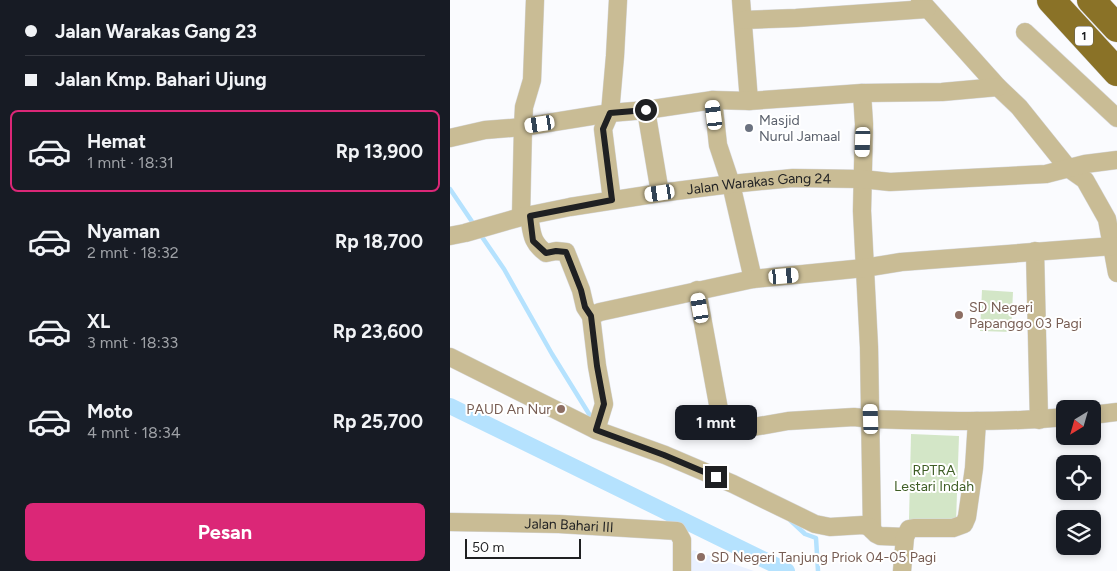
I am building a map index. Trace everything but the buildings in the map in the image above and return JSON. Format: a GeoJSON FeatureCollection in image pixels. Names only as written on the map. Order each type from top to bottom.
{"type":"FeatureCollection","features":[{"type":"Feature","properties":{"kind":"highway","name":"1"},"geometry":{"type":"LineString","coordinates":[[1051,0],[1117,72]]}},
{"type":"Feature","properties":{"kind":"highway","name":"1"},"geometry":{"type":"LineString","coordinates":[[1091,0],[1117,28]]}},
{"type":"Feature","properties":{"kind":"highway"},"geometry":{"type":"LineString","coordinates":[[1114,0],[1117,4]]}},
{"type":"Feature","properties":{"kind":"street"},"geometry":{"type":"LineString","coordinates":[[535,0],[532,80],[524,107],[523,127],[525,216],[533,241],[546,253],[566,252],[581,290],[585,307],[591,316],[604,404],[597,426]]}},
{"type":"Feature","properties":{"kind":"street"},"geometry":{"type":"LineString","coordinates":[[612,200],[603,129],[610,113],[616,56],[618,0]]}},
{"type":"Feature","properties":{"kind":"street"},"geometry":{"type":"LineString","coordinates":[[741,0],[749,101]]}},
{"type":"Feature","properties":{"kind":"street"},"geometry":{"type":"LineString","coordinates":[[743,20],[796,18],[923,5],[998,87],[1019,107],[1068,168],[1085,180],[1108,219],[1117,273]]}},
{"type":"Feature","properties":{"kind":"street"},"geometry":{"type":"LineString","coordinates":[[1025,32],[1117,118]]}},
{"type":"Feature","properties":{"kind":"street"},"geometry":{"type":"LineString","coordinates":[[450,138],[485,130],[523,127],[610,113],[646,110],[712,100],[749,101],[862,93],[942,92],[998,87]]}},
{"type":"Feature","properties":{"kind":"street"},"geometry":{"type":"LineString","coordinates":[[862,93],[864,124],[862,179],[864,268],[871,419],[872,530]]}},
{"type":"Feature","properties":{"kind":"street"},"geometry":{"type":"LineString","coordinates":[[712,100],[718,145],[731,184],[753,279]]}},
{"type":"Feature","properties":{"kind":"street"},"geometry":{"type":"LineString","coordinates":[[646,110],[660,193]]}},
{"type":"Feature","properties":{"kind":"street","name":"Jalan Warakas Gang 24"},"geometry":{"type":"LineString","coordinates":[[458,235],[525,216],[612,200],[731,184],[794,178],[862,179],[890,182],[1037,175],[1085,164],[1117,160]]}},
{"type":"Feature","properties":{"kind":"street"},"geometry":{"type":"LineString","coordinates":[[591,316],[600,312],[753,279],[864,268],[900,262],[1114,246]]}},
{"type":"Feature","properties":{"kind":"street"},"geometry":{"type":"LineString","coordinates":[[1035,251],[1039,420]]}},
{"type":"Feature","properties":{"kind":"street"},"geometry":{"type":"LineString","coordinates":[[697,290],[720,415],[726,424],[742,429],[788,421],[854,417],[977,421],[1056,418]]}},
{"type":"Feature","properties":{"kind":"street"},"geometry":{"type":"LineString","coordinates":[[450,357],[597,426],[733,484],[815,524],[830,527],[863,525],[869,527],[880,536],[905,537]]}},
{"type":"Feature","properties":{"kind":"street"},"geometry":{"type":"LineString","coordinates":[[1101,413],[1117,412]]}},
{"type":"Feature","properties":{"kind":"street"},"geometry":{"type":"LineString","coordinates":[[902,571],[905,537],[909,529],[953,528],[964,524],[967,517],[974,468],[977,421]]}},
{"type":"Feature","properties":{"kind":"street","name":"Jalan Bahari III"},"geometry":{"type":"LineString","coordinates":[[450,522],[559,524],[677,531],[682,540],[682,571]]}},
{"type":"Feature","properties":{"kind":"shaded area","name":"SD Negeri Tanjung Priok 04-05 Pagi"},"geometry":{"type":"Polygon","coordinates":[[[693,550],[754,571],[685,571],[685,564],[693,550]]]}},
{"type":"Feature","properties":{"kind":"green space"},"geometry":{"type":"Polygon","coordinates":[[[982,290],[1013,292],[1011,332],[980,331],[982,290]]]}},
{"type":"Feature","properties":{"kind":"green space","name":"RPTRA Lestari Indah"},"geometry":{"type":"Polygon","coordinates":[[[911,434],[959,436],[956,522],[909,520],[911,434]]]}},
{"type":"Feature","properties":{"kind":"waterway"},"geometry":{"type":"LineString","coordinates":[[450,189],[475,226]]}},
{"type":"Feature","properties":{"kind":"waterway"},"geometry":{"type":"LineString","coordinates":[[480,234],[504,269],[552,354],[594,422]]}},
{"type":"Feature","properties":{"kind":"waterway"},"geometry":{"type":"LineString","coordinates":[[450,406],[787,571]]}},
{"type":"Feature","properties":{"kind":"waterway"},"geometry":{"type":"LineString","coordinates":[[790,520],[805,534],[816,538],[818,571]]}},
{"type":"Feature","properties":{"kind":"place","name":"Masjid Nurul Jamaal"},"geometry":{"type":"Point","coordinates":[749,128]}},
{"type":"Feature","properties":{"kind":"place","name":"SD Negeri Papanggo 03 Pagi"},"geometry":{"type":"Point","coordinates":[959,315]}},
{"type":"Feature","properties":{"kind":"place","name":"PAUD An Nur"},"geometry":{"type":"Point","coordinates":[561,409]}},
{"type":"Feature","properties":{"kind":"place","name":"SD Negeri Tanjung Priok 04-05 Pagi"},"geometry":{"type":"Point","coordinates":[701,557]}},
{"type":"Feature","properties":{"kind":"route"},"geometry":{"type":"LineString","coordinates":[[646,110],[610,113],[603,129],[612,200],[530,216],[533,241],[546,253],[566,252],[576,274],[585,307],[591,316],[604,404],[596,430],[664,455],[716,477]]}}]}
